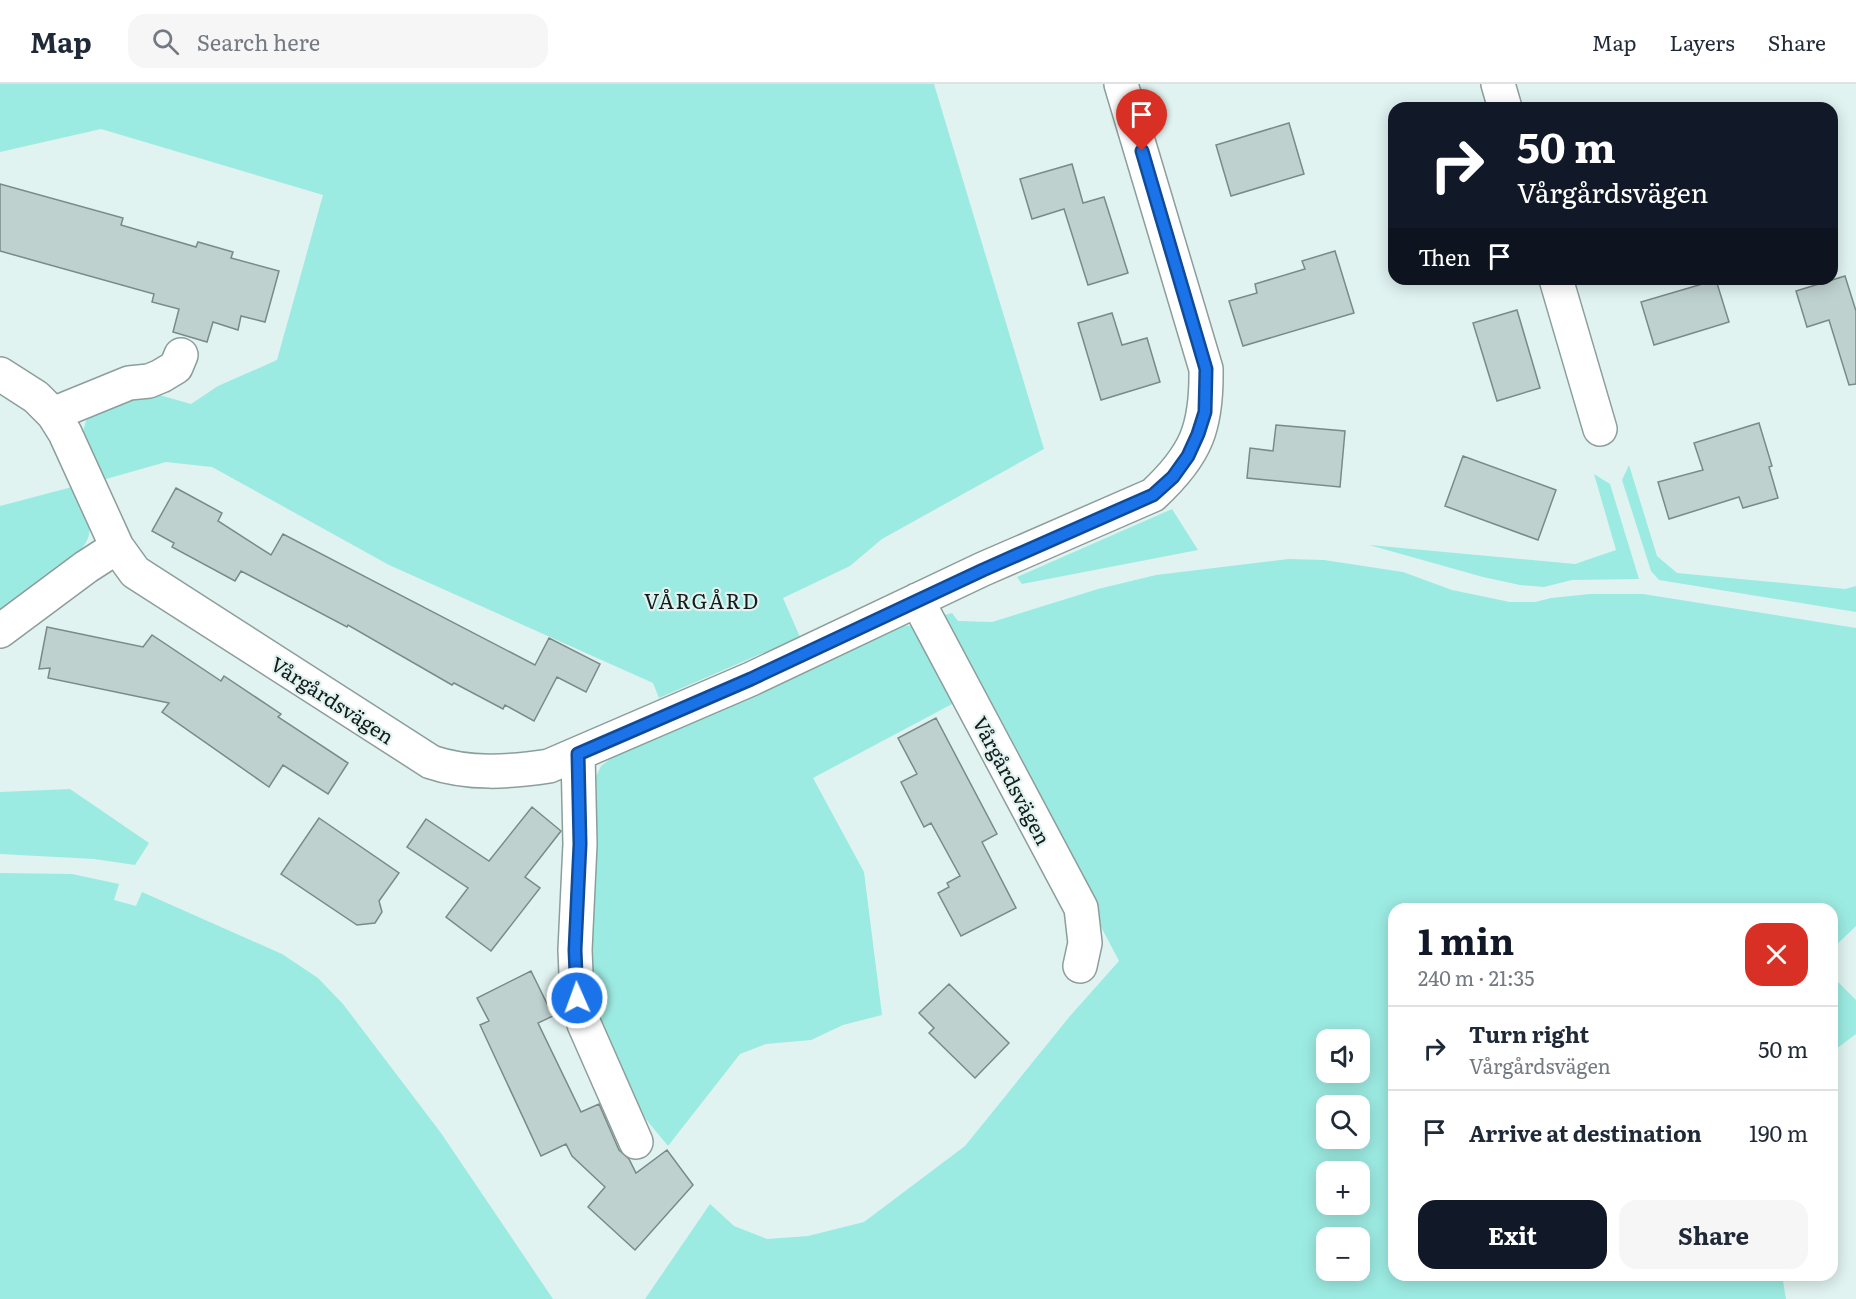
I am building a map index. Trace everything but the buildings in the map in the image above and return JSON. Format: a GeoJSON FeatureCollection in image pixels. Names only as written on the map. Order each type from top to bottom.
{"type":"FeatureCollection","features":[{"type":"Feature","properties":{"kind":"street","name":"Vårgårdsvägen"},"geometry":{"type":"LineString","coordinates":[[0,374],[36,397],[53,414],[65,433],[117,547],[135,572],[431,762],[451,769],[516,771],[549,766],[751,679],[917,600],[1153,495],[1173,477],[1188,456],[1198,434],[1205,404],[1206,369],[1121,84]]}},
{"type":"Feature","properties":{"kind":"street"},"geometry":{"type":"LineString","coordinates":[[1498,84],[1503,102]]}},
{"type":"Feature","properties":{"kind":"street"},"geometry":{"type":"LineString","coordinates":[[1558,285],[1600,429]]}},
{"type":"Feature","properties":{"kind":"street"},"geometry":{"type":"LineString","coordinates":[[53,414],[129,383],[149,381],[161,376],[176,367],[181,355]]}},
{"type":"Feature","properties":{"kind":"street"},"geometry":{"type":"LineString","coordinates":[[0,631],[86,567],[117,547]]}},
{"type":"Feature","properties":{"kind":"street","name":"Vårgårdsvägen"},"geometry":{"type":"LineString","coordinates":[[917,600],[1081,908],[1085,943],[1080,966]]}},
{"type":"Feature","properties":{"kind":"street"},"geometry":{"type":"LineString","coordinates":[[578,754],[580,844],[575,950],[577,998],[584,1024],[636,1142]]}},
{"type":"Feature","properties":{"kind":"shaded area"},"geometry":{"type":"Polygon","coordinates":[[[0,84],[934,84],[1044,449],[882,539],[850,566],[783,598],[800,637],[659,698],[653,683],[389,565],[212,467],[166,462],[99,481],[81,438],[86,421],[92,412],[149,392],[191,404],[218,386],[277,360],[323,195],[101,129],[0,152],[0,84]]]}},
{"type":"Feature","properties":{"kind":"shaded area"},"geometry":{"type":"Polygon","coordinates":[[[1629,465],[1657,556],[1677,573],[1845,589],[1856,586],[1856,612],[1659,580],[1651,571],[1622,480],[1629,465]]]}},
{"type":"Feature","properties":{"kind":"shaded area"},"geometry":{"type":"Polygon","coordinates":[[[1594,474],[1610,484],[1639,579],[1572,580],[1544,587],[1520,585],[1369,545],[1575,564],[1616,550],[1594,474]]]}},
{"type":"Feature","properties":{"kind":"shaded area"},"geometry":{"type":"Polygon","coordinates":[[[72,487],[88,522],[89,534],[85,544],[65,566],[0,613],[0,506],[72,487]]]}},
{"type":"Feature","properties":{"kind":"shaded area"},"geometry":{"type":"Polygon","coordinates":[[[1172,509],[1198,550],[1022,584],[1017,577],[1172,509]]]}},
{"type":"Feature","properties":{"kind":"shaded area"},"geometry":{"type":"Polygon","coordinates":[[[1289,559],[1324,560],[1403,572],[1452,590],[1510,602],[1535,602],[1590,594],[1643,594],[1856,628],[1856,926],[1838,943],[1838,903],[1388,903],[1388,1281],[1783,1281],[1786,1299],[645,1299],[710,1204],[734,1226],[767,1239],[808,1236],[864,1222],[965,1146],[1070,1016],[1119,961],[938,617],[952,613],[958,621],[992,622],[1098,589],[1156,575],[1289,559]]]}},
{"type":"Feature","properties":{"kind":"shaded area"},"geometry":{"type":"Polygon","coordinates":[[[901,625],[911,626],[919,635],[954,703],[813,778],[864,872],[882,1015],[843,1025],[811,1040],[766,1044],[740,1054],[668,1146],[640,1112],[589,999],[591,787],[601,766],[626,747],[901,625]]]}},
{"type":"Feature","properties":{"kind":"shaded area"},"geometry":{"type":"Polygon","coordinates":[[[70,789],[149,843],[135,865],[94,859],[0,854],[0,792],[70,789]]]}},
{"type":"Feature","properties":{"kind":"shaded area"},"geometry":{"type":"Polygon","coordinates":[[[0,873],[72,874],[119,884],[114,900],[136,906],[142,892],[282,954],[318,978],[343,1004],[441,1133],[553,1299],[0,1299],[0,873]]]}},
{"type":"Feature","properties":{"kind":"shaded area"},"geometry":{"type":"Polygon","coordinates":[[[1838,982],[1856,1000],[1856,1034],[1838,1048],[1838,982]]]}},
{"type":"Feature","properties":{"kind":"district","name":"VÅRGÅRD"},"geometry":{"type":"Point","coordinates":[702,599]}},
{"type":"Feature","properties":{"kind":"route"},"geometry":{"type":"LineString","coordinates":[[577,998],[575,950],[580,844],[578,754],[751,679],[983,570],[1153,495],[1173,477],[1188,456],[1205,412],[1206,369],[1142,151]]}}]}
